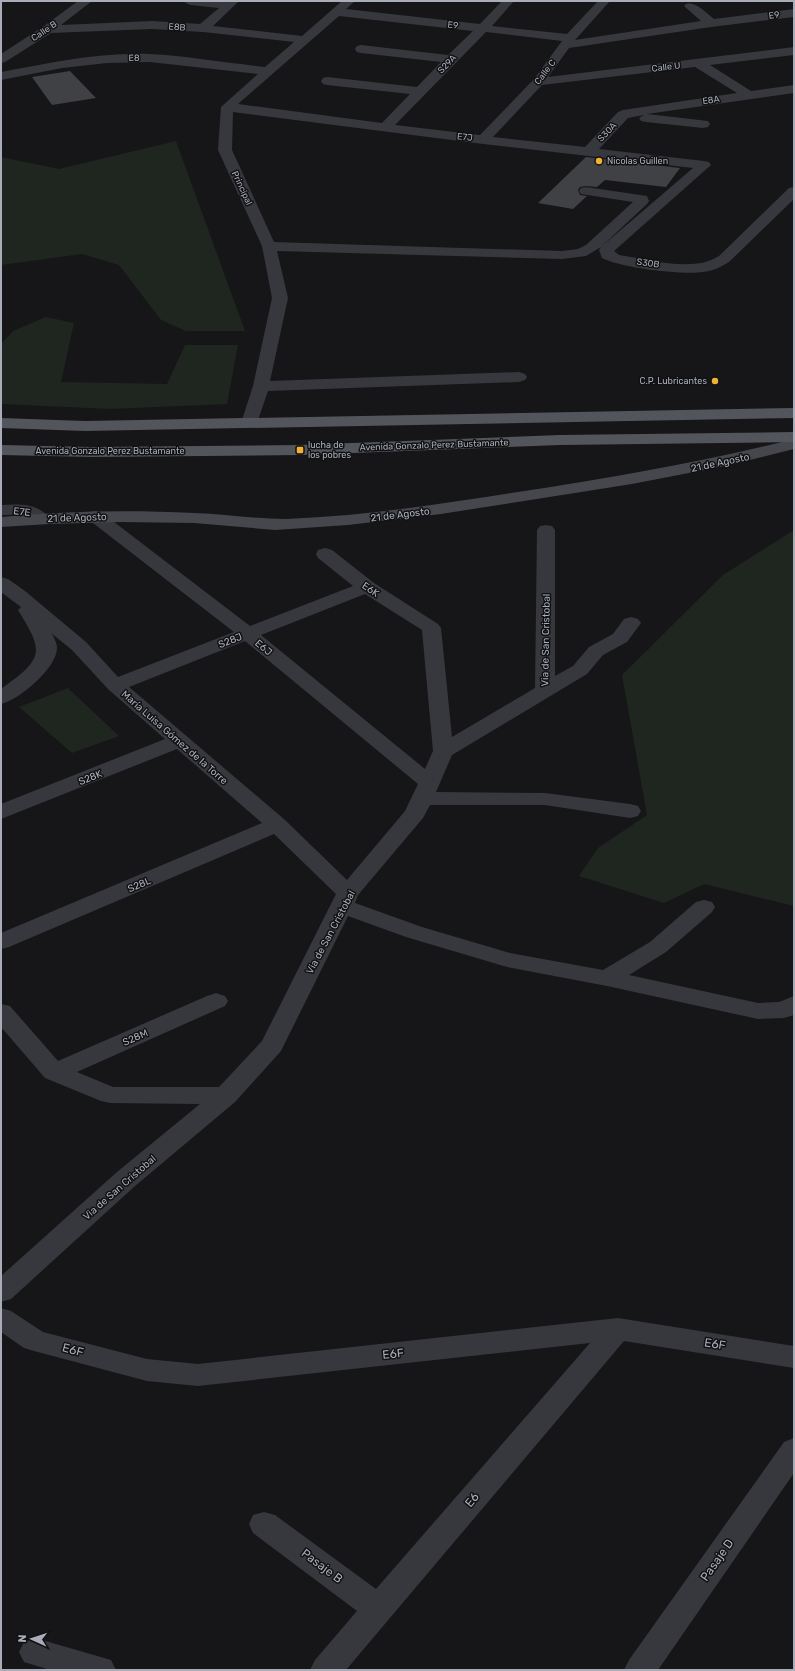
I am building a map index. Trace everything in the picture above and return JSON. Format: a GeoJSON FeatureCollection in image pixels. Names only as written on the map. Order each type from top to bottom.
{"type":"FeatureCollection","features":[{"type":"Feature","properties":{"kind":"main road"},"geometry":{"type":"LineString","coordinates":[[1,423],[85,426],[794,413]]}},
{"type":"Feature","properties":{"kind":"main road","name":"Avenida Gonzalo Perez Bustamante"},"geometry":{"type":"LineString","coordinates":[[1,450],[92,452],[300,450],[560,440],[794,437]]}},
{"type":"Feature","properties":{"kind":"street","name":"Calle B"},"geometry":{"type":"LineString","coordinates":[[1,59],[48,30],[86,1]]}},
{"type":"Feature","properties":{"kind":"street"},"geometry":{"type":"LineString","coordinates":[[190,1],[230,3]]}},
{"type":"Feature","properties":{"kind":"street"},"geometry":{"type":"LineString","coordinates":[[227,107],[349,1]]}},
{"type":"Feature","properties":{"kind":"street","name":"S29A"},"geometry":{"type":"LineString","coordinates":[[385,127],[508,1]]}},
{"type":"Feature","properties":{"kind":"street","name":"Calle C"},"geometry":{"type":"LineString","coordinates":[[483,140],[538,82],[567,42],[604,1]]}},
{"type":"Feature","properties":{"kind":"street"},"geometry":{"type":"LineString","coordinates":[[786,1],[794,7]]}},
{"type":"Feature","properties":{"kind":"street"},"geometry":{"type":"LineString","coordinates":[[203,28],[230,3]]}},
{"type":"Feature","properties":{"kind":"street"},"geometry":{"type":"LineString","coordinates":[[690,6],[711,23]]}},
{"type":"Feature","properties":{"kind":"street","name":"E9"},"geometry":{"type":"LineString","coordinates":[[337,12],[483,28],[567,42],[794,13]]}},
{"type":"Feature","properties":{"kind":"street","name":"E8B"},"geometry":{"type":"LineString","coordinates":[[48,30],[139,25],[203,28],[305,40]]}},
{"type":"Feature","properties":{"kind":"street"},"geometry":{"type":"LineString","coordinates":[[361,49],[451,59]]}},
{"type":"Feature","properties":{"kind":"street","name":"Calle U"},"geometry":{"type":"LineString","coordinates":[[538,82],[794,50]]}},
{"type":"Feature","properties":{"kind":"street","name":"E8"},"geometry":{"type":"LineString","coordinates":[[3,74],[62,64],[107,59],[150,58],[267,71]]}},
{"type":"Feature","properties":{"kind":"street"},"geometry":{"type":"LineString","coordinates":[[698,63],[748,95]]}},
{"type":"Feature","properties":{"kind":"street"},"geometry":{"type":"LineString","coordinates":[[327,81],[421,91]]}},
{"type":"Feature","properties":{"kind":"street","name":"E8A"},"geometry":{"type":"LineString","coordinates":[[626,114],[794,89]]}},
{"type":"Feature","properties":{"kind":"street","name":"E7J"},"geometry":{"type":"LineString","coordinates":[[227,107],[483,140],[704,165]]}},
{"type":"Feature","properties":{"kind":"street","name":"Principal"},"geometry":{"type":"LineString","coordinates":[[227,107],[225,150],[269,246],[280,298],[261,386],[249,423]]}},
{"type":"Feature","properties":{"kind":"street"},"geometry":{"type":"LineString","coordinates":[[626,114],[703,124]]}},
{"type":"Feature","properties":{"kind":"street","name":"S30A"},"geometry":{"type":"LineString","coordinates":[[588,152],[626,114]]}},
{"type":"Feature","properties":{"kind":"street","name":"S30B"},"geometry":{"type":"LineString","coordinates":[[704,165],[606,250],[607,255],[615,259],[666,266],[692,268],[712,266],[724,259],[794,191]]}},
{"type":"Feature","properties":{"kind":"street"},"geometry":{"type":"LineString","coordinates":[[269,246],[562,255],[582,253],[591,248],[642,201],[642,199],[638,198],[586,191]]}},
{"type":"Feature","properties":{"kind":"street"},"geometry":{"type":"LineString","coordinates":[[261,386],[519,377]]}},
{"type":"Feature","properties":{"kind":"street","name":"21 de Agosto"},"geometry":{"type":"LineString","coordinates":[[1,522],[94,516],[196,518],[284,524],[365,519],[453,508],[660,474],[794,444]]}},
{"type":"Feature","properties":{"kind":"street","name":"E7E"},"geometry":{"type":"LineString","coordinates":[[1,510],[29,511],[37,514],[41,519]]}},
{"type":"Feature","properties":{"kind":"street","name":"E6J"},"geometry":{"type":"LineString","coordinates":[[94,516],[247,633],[426,791]]}},
{"type":"Feature","properties":{"kind":"street","name":"Via de San Cristobal"},"geometry":{"type":"LineString","coordinates":[[1,1292],[126,1180],[226,1096],[272,1045],[345,900],[415,813],[443,751],[544,691],[546,530]]}},
{"type":"Feature","properties":{"kind":"street","name":"E6K"},"geometry":{"type":"LineString","coordinates":[[324,554],[367,587],[431,628],[443,751]]}},
{"type":"Feature","properties":{"kind":"street","name":"María Luisa Gómez de la Torre"},"geometry":{"type":"LineString","coordinates":[[1,583],[79,646],[115,685],[277,825],[345,900]]}},
{"type":"Feature","properties":{"kind":"street","name":"S28J"},"geometry":{"type":"LineString","coordinates":[[115,685],[367,587]]}},
{"type":"Feature","properties":{"kind":"street"},"geometry":{"type":"LineString","coordinates":[[1,698],[34,673],[43,661],[47,649],[43,636],[18,596]]}},
{"type":"Feature","properties":{"kind":"street"},"geometry":{"type":"LineString","coordinates":[[544,691],[580,670],[596,651],[620,638],[631,623]]}},
{"type":"Feature","properties":{"kind":"street","name":"S28K"},"geometry":{"type":"LineString","coordinates":[[1,812],[179,741]]}},
{"type":"Feature","properties":{"kind":"street"},"geometry":{"type":"LineString","coordinates":[[426,791],[545,799],[630,811]]}},
{"type":"Feature","properties":{"kind":"street","name":"S28L"},"geometry":{"type":"LineString","coordinates":[[1,942],[277,825]]}},
{"type":"Feature","properties":{"kind":"street"},"geometry":{"type":"LineString","coordinates":[[345,900],[414,932],[507,960],[607,978],[758,1011],[784,1010],[794,1004]]}},
{"type":"Feature","properties":{"kind":"street"},"geometry":{"type":"LineString","coordinates":[[607,978],[658,947],[704,907]]}},
{"type":"Feature","properties":{"kind":"street","name":"S28M"},"geometry":{"type":"LineString","coordinates":[[54,1072],[216,1001]]}},
{"type":"Feature","properties":{"kind":"street"},"geometry":{"type":"LineString","coordinates":[[1,1012],[54,1072],[110,1095],[226,1096]]}},
{"type":"Feature","properties":{"kind":"street","name":"E6F"},"geometry":{"type":"LineString","coordinates":[[1,1318],[34,1340],[147,1370],[198,1375],[618,1329],[794,1357]]}},
{"type":"Feature","properties":{"kind":"street","name":"E6"},"geometry":{"type":"LineString","coordinates":[[326,1670],[618,1329]]}},
{"type":"Feature","properties":{"kind":"street","name":"Pasaje D"},"geometry":{"type":"LineString","coordinates":[[640,1670],[794,1450]]}},
{"type":"Feature","properties":{"kind":"street","name":"Pasaje B"},"geometry":{"type":"LineString","coordinates":[[264,1524],[379,1609]]}},
{"type":"Feature","properties":{"kind":"street"},"geometry":{"type":"LineString","coordinates":[[35,1652],[100,1670]]}},
{"type":"Feature","properties":{"kind":"shaded area"},"geometry":{"type":"Polygon","coordinates":[[[176,141],[245,331],[186,331],[161,320],[119,265],[82,254],[1,265],[1,157],[59,169],[176,141]]]}},
{"type":"Feature","properties":{"kind":"shaded area"},"geometry":{"type":"Polygon","coordinates":[[[46,317],[74,323],[61,382],[167,384],[185,345],[238,345],[227,404],[110,409],[1,404],[1,344],[13,331],[46,317]]]}},
{"type":"Feature","properties":{"kind":"shaded area"},"geometry":{"type":"Polygon","coordinates":[[[794,530],[794,906],[704,884],[664,903],[579,876],[598,848],[647,815],[622,675],[723,575],[794,530]]]}},
{"type":"Feature","properties":{"kind":"shaded area"},"geometry":{"type":"Polygon","coordinates":[[[68,688],[119,736],[72,753],[19,707],[68,688]]]}},
{"type":"Feature","properties":{"kind":"building"},"geometry":{"type":"Polygon","coordinates":[[[70,71],[96,98],[52,105],[32,77],[70,71]]]}},
{"type":"Feature","properties":{"kind":"building"},"geometry":{"type":"Polygon","coordinates":[[[586,157],[680,168],[666,187],[605,180],[597,187],[580,187],[578,190],[580,195],[587,196],[573,209],[538,203],[586,157]]]}},
{"type":"Feature","properties":{"kind":"place","name":"Nicolas Guillen"},"geometry":{"type":"Point","coordinates":[599,161]}},
{"type":"Feature","properties":{"kind":"place","name":"C.P. Lubricantes"},"geometry":{"type":"Point","coordinates":[715,381]}},
{"type":"Feature","properties":{"kind":"place","name":"lucha de los pobres"},"geometry":{"type":"Point","coordinates":[300,450]}}]}
